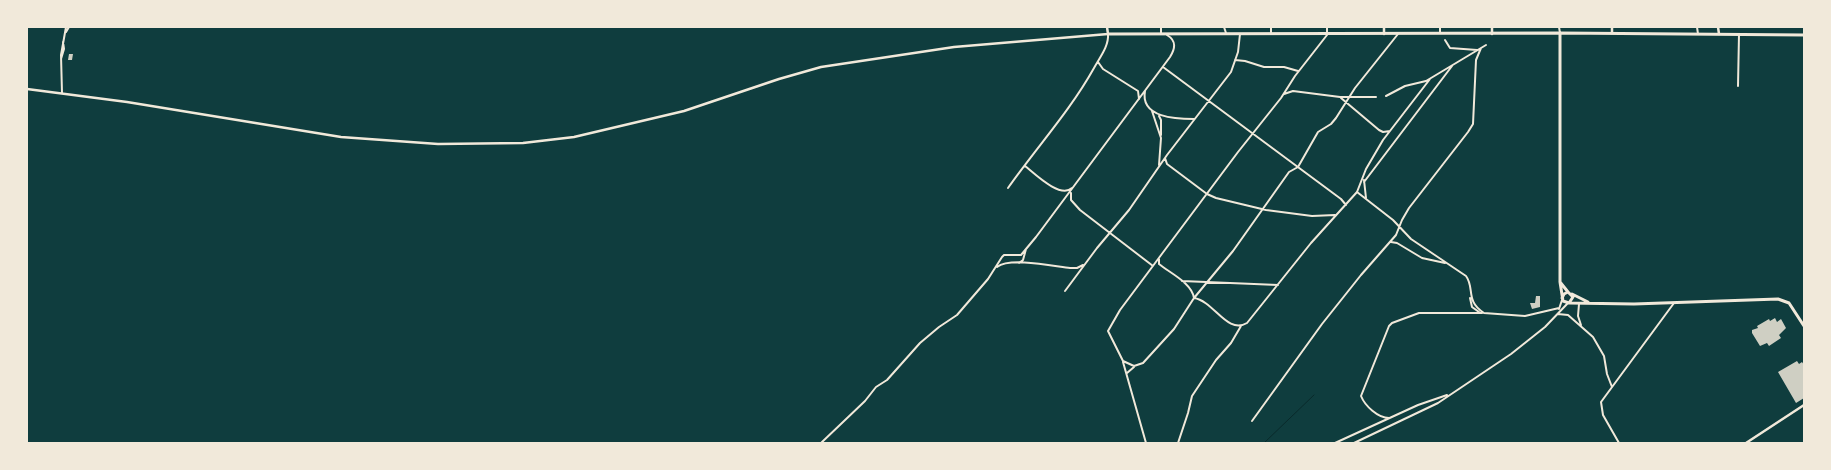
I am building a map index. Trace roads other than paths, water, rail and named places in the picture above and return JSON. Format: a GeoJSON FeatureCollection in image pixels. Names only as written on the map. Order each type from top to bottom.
{"type":"FeatureCollection","features":[{"type":"Feature","properties":{"kind":"main road"},"geometry":{"type":"LineString","coordinates":[[1560,33],[1560,282],[1562,299]]}},
{"type":"Feature","properties":{"kind":"main road"},"geometry":{"type":"LineString","coordinates":[[1108,34],[1612,33],[1804,35]]}},
{"type":"Feature","properties":{"kind":"main road"},"geometry":{"type":"LineString","coordinates":[[1560,282],[1568,292],[1590,303]]}},
{"type":"Feature","properties":{"kind":"main road"},"geometry":{"type":"LineString","coordinates":[[1562,299],[1564,294],[1568,292]]}},
{"type":"Feature","properties":{"kind":"main road"},"geometry":{"type":"LineString","coordinates":[[1569,303],[1572,300],[1572,294]]}},
{"type":"Feature","properties":{"kind":"main road"},"geometry":{"type":"LineString","coordinates":[[1562,299],[1569,303],[1674,303],[1778,299],[1790,303],[1804,326]]}},
{"type":"Feature","properties":{"kind":"street"},"geometry":{"type":"LineString","coordinates":[[62,93],[61,60],[66,27]]}},
{"type":"Feature","properties":{"kind":"street"},"geometry":{"type":"LineString","coordinates":[[64,35],[69,27]]}},
{"type":"Feature","properties":{"kind":"street"},"geometry":{"type":"LineString","coordinates":[[1008,188],[1073,103],[1106,47],[1108,34],[1107,27]]}},
{"type":"Feature","properties":{"kind":"street"},"geometry":{"type":"LineString","coordinates":[[820,443],[865,401],[876,387],[887,380],[920,343],[939,327],[957,315],[993,272],[1004,256],[1021,255],[1027,248],[1138,102],[1175,48],[1172,40],[1163,34],[1161,27]]}},
{"type":"Feature","properties":{"kind":"street"},"geometry":{"type":"LineString","coordinates":[[1224,27],[1226,33]]}},
{"type":"Feature","properties":{"kind":"street"},"geometry":{"type":"LineString","coordinates":[[1271,27],[1271,34]]}},
{"type":"Feature","properties":{"kind":"street"},"geometry":{"type":"LineString","coordinates":[[1146,443],[1123,361],[1108,331],[1113,320],[1153,266],[1281,98],[1298,71],[1327,34],[1327,27]]}},
{"type":"Feature","properties":{"kind":"street"},"geometry":{"type":"LineString","coordinates":[[1384,27],[1384,34]]}},
{"type":"Feature","properties":{"kind":"street"},"geometry":{"type":"LineString","coordinates":[[1440,27],[1440,34]]}},
{"type":"Feature","properties":{"kind":"street"},"geometry":{"type":"LineString","coordinates":[[1492,27],[1492,34]]}},
{"type":"Feature","properties":{"kind":"street"},"geometry":{"type":"LineString","coordinates":[[1559,27],[1560,33]]}},
{"type":"Feature","properties":{"kind":"street"},"geometry":{"type":"LineString","coordinates":[[1612,27],[1612,33]]}},
{"type":"Feature","properties":{"kind":"street"},"geometry":{"type":"LineString","coordinates":[[1697,27],[1698,34]]}},
{"type":"Feature","properties":{"kind":"street"},"geometry":{"type":"LineString","coordinates":[[1718,27],[1719,34]]}},
{"type":"Feature","properties":{"kind":"street"},"geometry":{"type":"LineString","coordinates":[[27,89],[62,93],[341,137],[438,144],[523,143],[574,137],[684,111],[800,73],[839,64],[954,47],[1108,34]]}},
{"type":"Feature","properties":{"kind":"street"},"geometry":{"type":"LineString","coordinates":[[1065,291],[1085,263],[1129,210],[1158,166],[1231,72],[1236,60],[1240,34]]}},
{"type":"Feature","properties":{"kind":"street"},"geometry":{"type":"LineString","coordinates":[[1127,374],[1133,367],[1146,361],[1165,340],[1194,298],[1209,282],[1290,172],[1298,167],[1318,132],[1331,124],[1349,97],[1398,34]]}},
{"type":"Feature","properties":{"kind":"street"},"geometry":{"type":"LineString","coordinates":[[1738,86],[1739,34]]}},
{"type":"Feature","properties":{"kind":"street"},"geometry":{"type":"LineString","coordinates":[[1445,40],[1450,48],[1478,50]]}},
{"type":"Feature","properties":{"kind":"street"},"geometry":{"type":"LineString","coordinates":[[1386,96],[1405,86],[1430,79],[1486,46]]}},
{"type":"Feature","properties":{"kind":"street"},"geometry":{"type":"LineString","coordinates":[[1252,421],[1322,324],[1361,274],[1389,243],[1400,228],[1402,220],[1409,208],[1473,124],[1476,60],[1481,48]]}},
{"type":"Feature","properties":{"kind":"street"},"geometry":{"type":"LineString","coordinates":[[1236,60],[1245,61],[1264,67],[1284,67],[1298,71]]}},
{"type":"Feature","properties":{"kind":"street"},"geometry":{"type":"LineString","coordinates":[[1098,61],[1100,67],[1138,91],[1140,96],[1138,102]]}},
{"type":"Feature","properties":{"kind":"street"},"geometry":{"type":"LineString","coordinates":[[1364,182],[1452,66]]}},
{"type":"Feature","properties":{"kind":"street"},"geometry":{"type":"LineString","coordinates":[[1163,67],[1210,100],[1341,199],[1346,205]]}},
{"type":"Feature","properties":{"kind":"street"},"geometry":{"type":"LineString","coordinates":[[1178,443],[1192,396],[1202,379],[1231,343],[1241,326],[1255,316],[1278,285],[1335,216],[1357,192],[1368,165],[1391,130],[1430,79]]}},
{"type":"Feature","properties":{"kind":"street"},"geometry":{"type":"LineString","coordinates":[[1146,90],[1145,98],[1161,138]]}},
{"type":"Feature","properties":{"kind":"street"},"geometry":{"type":"LineString","coordinates":[[1281,98],[1285,94],[1294,91],[1340,97],[1376,98]]}},
{"type":"Feature","properties":{"kind":"street"},"geometry":{"type":"LineString","coordinates":[[1340,97],[1379,130],[1385,132],[1391,130]]}},
{"type":"Feature","properties":{"kind":"street"},"geometry":{"type":"LineString","coordinates":[[1150,108],[1161,120],[1158,166]]}},
{"type":"Feature","properties":{"kind":"street"},"geometry":{"type":"LineString","coordinates":[[1158,115],[1194,119]]}},
{"type":"Feature","properties":{"kind":"street"},"geometry":{"type":"LineString","coordinates":[[1167,155],[1167,164],[1207,194],[1216,198],[1263,209],[1312,216],[1335,216]]}},
{"type":"Feature","properties":{"kind":"street"},"geometry":{"type":"LineString","coordinates":[[1024,166],[1057,189],[1070,190],[1075,186]]}},
{"type":"Feature","properties":{"kind":"street"},"geometry":{"type":"LineString","coordinates":[[1364,177],[1366,198]]}},
{"type":"Feature","properties":{"kind":"street"},"geometry":{"type":"LineString","coordinates":[[1071,192],[1071,200],[1074,204],[1153,266]]}},
{"type":"Feature","properties":{"kind":"street"},"geometry":{"type":"LineString","coordinates":[[1357,192],[1366,198],[1411,239],[1468,278],[1471,303],[1475,310],[1484,313]]}},
{"type":"Feature","properties":{"kind":"street"},"geometry":{"type":"LineString","coordinates":[[1389,243],[1393,241],[1422,258],[1448,264]]}},
{"type":"Feature","properties":{"kind":"street"},"geometry":{"type":"LineString","coordinates":[[1019,262],[1023,260],[1027,248]]}},
{"type":"Feature","properties":{"kind":"street"},"geometry":{"type":"LineString","coordinates":[[1159,259],[1161,266],[1182,281],[1194,294],[1194,298]]}},
{"type":"Feature","properties":{"kind":"street"},"geometry":{"type":"LineString","coordinates":[[993,272],[1002,264],[1019,262],[1074,268],[1085,263]]}},
{"type":"Feature","properties":{"kind":"street"},"geometry":{"type":"LineString","coordinates":[[1182,281],[1278,285]]}},
{"type":"Feature","properties":{"kind":"street"},"geometry":{"type":"LineString","coordinates":[[1194,298],[1199,299],[1209,306],[1231,324],[1241,326]]}},
{"type":"Feature","properties":{"kind":"street"},"geometry":{"type":"LineString","coordinates":[[1557,314],[1562,299]]}},
{"type":"Feature","properties":{"kind":"street"},"geometry":{"type":"LineString","coordinates":[[1354,443],[1423,411],[1511,354],[1538,333],[1569,303]]}},
{"type":"Feature","properties":{"kind":"street"},"geometry":{"type":"LineString","coordinates":[[1579,303],[1578,316],[1582,327]]}},
{"type":"Feature","properties":{"kind":"street"},"geometry":{"type":"LineString","coordinates":[[1619,443],[1603,415],[1601,402],[1674,303]]}},
{"type":"Feature","properties":{"kind":"street"},"geometry":{"type":"LineString","coordinates":[[1389,418],[1378,415],[1362,400],[1361,396],[1389,326],[1392,323],[1419,313],[1484,313],[1525,316],[1557,310],[1559,308]]}},
{"type":"Feature","properties":{"kind":"street"},"geometry":{"type":"LineString","coordinates":[[1557,314],[1568,315],[1594,337],[1600,347],[1612,387]]}},
{"type":"Feature","properties":{"kind":"street"},"geometry":{"type":"LineString","coordinates":[[1123,361],[1129,365],[1139,365]]}},
{"type":"Feature","properties":{"kind":"street"},"geometry":{"type":"LineString","coordinates":[[1335,443],[1418,405],[1448,395]]}},
{"type":"Feature","properties":{"kind":"street"},"geometry":{"type":"LineString","coordinates":[[1746,443],[1804,405]]}},
{"type":"Feature","properties":{"kind":"waterway"},"geometry":{"type":"LineString","coordinates":[[1264,443],[1314,395]]}}]}
